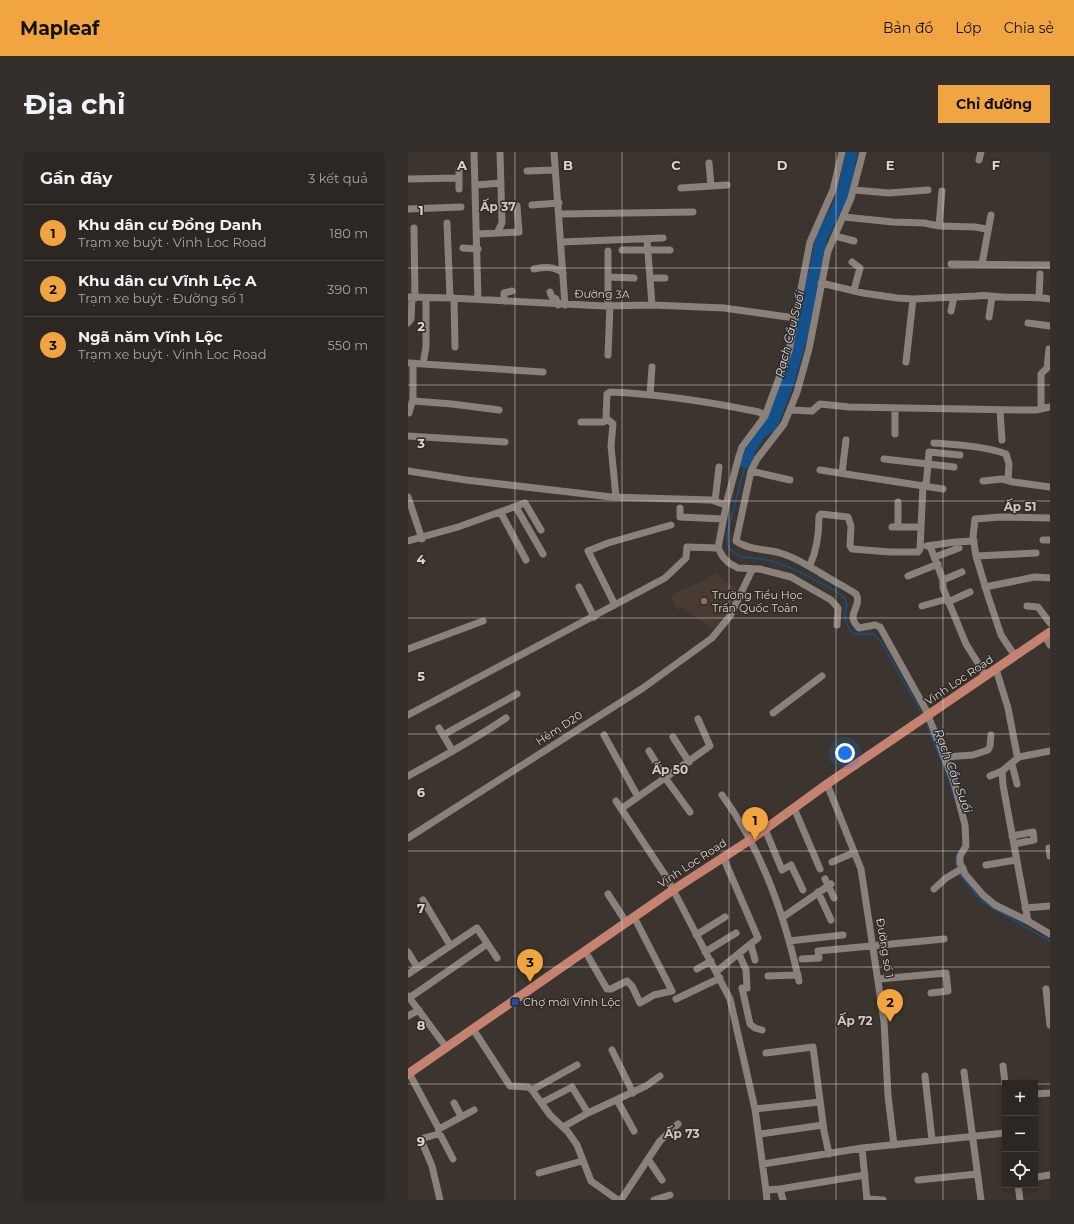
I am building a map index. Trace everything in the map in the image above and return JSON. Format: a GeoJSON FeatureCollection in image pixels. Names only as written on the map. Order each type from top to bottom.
{"type":"FeatureCollection","features":[{"type":"Feature","properties":{"kind":"main road","name":"Vinh Loc Road"},"geometry":{"type":"LineString","coordinates":[[409,1073],[630,919],[750,840],[827,784],[1047,634]]}},
{"type":"Feature","properties":{"kind":"street"},"geometry":{"type":"LineString","coordinates":[[474,152],[478,249],[478,299]]}},
{"type":"Feature","properties":{"kind":"street"},"geometry":{"type":"LineString","coordinates":[[497,233],[502,223],[500,152]]}},
{"type":"Feature","properties":{"kind":"street"},"geometry":{"type":"LineString","coordinates":[[554,152],[559,203],[563,273],[562,305]]}},
{"type":"Feature","properties":{"kind":"street"},"geometry":{"type":"LineString","coordinates":[[837,625],[838,608],[831,600],[791,577],[756,568],[738,568],[729,563],[723,557],[718,548],[734,469],[742,447],[765,416],[789,351],[810,242],[833,190],[842,152]]}},
{"type":"Feature","properties":{"kind":"street"},"geometry":{"type":"LineString","coordinates":[[863,152],[854,190],[836,236],[828,251],[809,349],[790,410],[784,424],[757,459],[751,471],[736,541],[759,551],[781,553],[810,565],[817,571],[856,594],[858,602],[854,610],[854,623],[859,628],[875,625],[880,627],[928,715],[945,757],[966,825],[966,846],[960,856],[959,871]]}},
{"type":"Feature","properties":{"kind":"street"},"geometry":{"type":"LineString","coordinates":[[979,160],[981,152]]}},
{"type":"Feature","properties":{"kind":"street"},"geometry":{"type":"LineString","coordinates":[[709,163],[711,186]]}},
{"type":"Feature","properties":{"kind":"street"},"geometry":{"type":"LineString","coordinates":[[459,170],[459,189]]}},
{"type":"Feature","properties":{"kind":"street"},"geometry":{"type":"LineString","coordinates":[[527,171],[555,170]]}},
{"type":"Feature","properties":{"kind":"street"},"geometry":{"type":"LineString","coordinates":[[408,179],[458,178]]}},
{"type":"Feature","properties":{"kind":"street"},"geometry":{"type":"LineString","coordinates":[[476,185],[502,183]]}},
{"type":"Feature","properties":{"kind":"street"},"geometry":{"type":"LineString","coordinates":[[681,188],[727,185]]}},
{"type":"Feature","properties":{"kind":"street"},"geometry":{"type":"LineString","coordinates":[[854,190],[889,193],[928,190]]}},
{"type":"Feature","properties":{"kind":"street"},"geometry":{"type":"LineString","coordinates":[[939,226],[942,191]]}},
{"type":"Feature","properties":{"kind":"street"},"geometry":{"type":"LineString","coordinates":[[532,205],[559,203]]}},
{"type":"Feature","properties":{"kind":"street"},"geometry":{"type":"LineString","coordinates":[[477,234],[518,232],[517,206],[502,207]]}},
{"type":"Feature","properties":{"kind":"street"},"geometry":{"type":"LineString","coordinates":[[408,209],[461,208]]}},
{"type":"Feature","properties":{"kind":"street"},"geometry":{"type":"LineString","coordinates":[[559,214],[693,212]]}},
{"type":"Feature","properties":{"kind":"street"},"geometry":{"type":"LineString","coordinates":[[982,264],[987,229],[991,215]]}},
{"type":"Feature","properties":{"kind":"street"},"geometry":{"type":"LineString","coordinates":[[844,216],[893,222],[924,223],[939,226],[975,227],[987,229]]}},
{"type":"Feature","properties":{"kind":"street"},"geometry":{"type":"LineString","coordinates":[[447,224],[455,347]]}},
{"type":"Feature","properties":{"kind":"street"},"geometry":{"type":"LineString","coordinates":[[408,323],[411,321],[414,228]]}},
{"type":"Feature","properties":{"kind":"street"},"geometry":{"type":"LineString","coordinates":[[836,236],[854,241]]}},
{"type":"Feature","properties":{"kind":"street"},"geometry":{"type":"LineString","coordinates":[[561,242],[647,240],[663,238]]}},
{"type":"Feature","properties":{"kind":"street"},"geometry":{"type":"LineString","coordinates":[[647,240],[652,305]]}},
{"type":"Feature","properties":{"kind":"street"},"geometry":{"type":"LineString","coordinates":[[463,248],[478,249]]}},
{"type":"Feature","properties":{"kind":"street"},"geometry":{"type":"LineString","coordinates":[[622,250],[670,250]]}},
{"type":"Feature","properties":{"kind":"street"},"geometry":{"type":"LineString","coordinates":[[608,251],[608,355]]}},
{"type":"Feature","properties":{"kind":"street"},"geometry":{"type":"LineString","coordinates":[[546,260],[546,267]]}},
{"type":"Feature","properties":{"kind":"street"},"geometry":{"type":"LineString","coordinates":[[852,262],[860,268],[854,290]]}},
{"type":"Feature","properties":{"kind":"street"},"geometry":{"type":"LineString","coordinates":[[951,264],[1050,265]]}},
{"type":"Feature","properties":{"kind":"street"},"geometry":{"type":"LineString","coordinates":[[534,269],[546,267],[556,268],[563,273]]}},
{"type":"Feature","properties":{"kind":"street"},"geometry":{"type":"LineString","coordinates":[[1039,297],[1040,274]]}},
{"type":"Feature","properties":{"kind":"street"},"geometry":{"type":"LineString","coordinates":[[608,277],[634,278]]}},
{"type":"Feature","properties":{"kind":"street"},"geometry":{"type":"LineString","coordinates":[[650,278],[665,278]]}},
{"type":"Feature","properties":{"kind":"street"},"geometry":{"type":"LineString","coordinates":[[822,283],[863,293],[912,299],[982,295],[992,297],[1050,298]]}},
{"type":"Feature","properties":{"kind":"street"},"geometry":{"type":"LineString","coordinates":[[504,301],[504,293],[512,291]]}},
{"type":"Feature","properties":{"kind":"street"},"geometry":{"type":"LineString","coordinates":[[550,292],[552,297],[562,305]]}},
{"type":"Feature","properties":{"kind":"street","name":"Đường 3A"},"geometry":{"type":"LineString","coordinates":[[412,297],[478,299],[562,305],[652,305],[746,310],[795,318]]}},
{"type":"Feature","properties":{"kind":"street"},"geometry":{"type":"LineString","coordinates":[[951,311],[954,297]]}},
{"type":"Feature","properties":{"kind":"street"},"geometry":{"type":"LineString","coordinates":[[989,317],[992,297]]}},
{"type":"Feature","properties":{"kind":"street"},"geometry":{"type":"LineString","coordinates":[[423,364],[426,347],[426,298]]}},
{"type":"Feature","properties":{"kind":"street"},"geometry":{"type":"LineString","coordinates":[[906,362],[912,299]]}},
{"type":"Feature","properties":{"kind":"street"},"geometry":{"type":"LineString","coordinates":[[1028,323],[1050,326]]}},
{"type":"Feature","properties":{"kind":"street"},"geometry":{"type":"LineString","coordinates":[[1041,409],[1041,374],[1047,368],[1049,349]]}},
{"type":"Feature","properties":{"kind":"street"},"geometry":{"type":"LineString","coordinates":[[409,413],[413,399],[411,363],[543,372]]}},
{"type":"Feature","properties":{"kind":"street"},"geometry":{"type":"LineString","coordinates":[[650,394],[652,367]]}},
{"type":"Feature","properties":{"kind":"street"},"geometry":{"type":"LineString","coordinates":[[607,420],[607,394],[610,392],[650,394],[745,409],[759,412],[765,416]]}},
{"type":"Feature","properties":{"kind":"street"},"geometry":{"type":"LineString","coordinates":[[413,399],[414,402],[420,403],[452,404],[499,410]]}},
{"type":"Feature","properties":{"kind":"street"},"geometry":{"type":"LineString","coordinates":[[790,410],[812,411],[820,404],[849,407],[1000,410],[1041,409],[1050,407]]}},
{"type":"Feature","properties":{"kind":"street"},"geometry":{"type":"LineString","coordinates":[[895,408],[895,434]]}},
{"type":"Feature","properties":{"kind":"street"},"geometry":{"type":"LineString","coordinates":[[1000,410],[1002,440]]}},
{"type":"Feature","properties":{"kind":"street"},"geometry":{"type":"LineString","coordinates":[[581,422],[603,422],[607,420]]}},
{"type":"Feature","properties":{"kind":"street"},"geometry":{"type":"LineString","coordinates":[[607,420],[613,424],[611,446],[616,497]]}},
{"type":"Feature","properties":{"kind":"street"},"geometry":{"type":"LineString","coordinates":[[408,436],[505,442]]}},
{"type":"Feature","properties":{"kind":"street"},"geometry":{"type":"LineString","coordinates":[[842,473],[846,440]]}},
{"type":"Feature","properties":{"kind":"street"},"geometry":{"type":"LineString","coordinates":[[934,443],[982,448],[1006,454],[1009,464],[1008,480]]}},
{"type":"Feature","properties":{"kind":"street"},"geometry":{"type":"LineString","coordinates":[[810,565],[815,551],[819,529],[819,516],[821,514],[848,517],[851,526],[850,546],[852,549],[920,551],[924,485],[929,452],[960,455]]}},
{"type":"Feature","properties":{"kind":"street"},"geometry":{"type":"LineString","coordinates":[[884,459],[954,467]]}},
{"type":"Feature","properties":{"kind":"street"},"geometry":{"type":"LineString","coordinates":[[714,501],[719,467]]}},
{"type":"Feature","properties":{"kind":"street"},"geometry":{"type":"LineString","coordinates":[[820,470],[943,489]]}},
{"type":"Feature","properties":{"kind":"street"},"geometry":{"type":"LineString","coordinates":[[408,471],[466,480],[616,497],[714,501],[726,505]]}},
{"type":"Feature","properties":{"kind":"street"},"geometry":{"type":"LineString","coordinates":[[751,471],[790,480]]}},
{"type":"Feature","properties":{"kind":"street"},"geometry":{"type":"LineString","coordinates":[[983,481],[1002,479],[1032,486],[1050,487]]}},
{"type":"Feature","properties":{"kind":"street"},"geometry":{"type":"LineString","coordinates":[[408,497],[422,539]]}},
{"type":"Feature","properties":{"kind":"street"},"geometry":{"type":"LineString","coordinates":[[898,502],[895,527],[921,527]]}},
{"type":"Feature","properties":{"kind":"street"},"geometry":{"type":"LineString","coordinates":[[408,541],[422,539],[516,508],[525,503],[541,530]]}},
{"type":"Feature","properties":{"kind":"street"},"geometry":{"type":"LineString","coordinates":[[516,508],[543,554]]}},
{"type":"Feature","properties":{"kind":"street"},"geometry":{"type":"LineString","coordinates":[[680,508],[680,517],[723,519]]}},
{"type":"Feature","properties":{"kind":"street"},"geometry":{"type":"LineString","coordinates":[[501,513],[526,560]]}},
{"type":"Feature","properties":{"kind":"street"},"geometry":{"type":"LineString","coordinates":[[1015,656],[1001,635],[985,587],[976,556],[974,542],[974,520],[1000,517],[1050,518]]}},
{"type":"Feature","properties":{"kind":"street"},"geometry":{"type":"LineString","coordinates":[[615,605],[588,551],[608,543],[671,525]]}},
{"type":"Feature","properties":{"kind":"street"},"geometry":{"type":"LineString","coordinates":[[920,547],[955,542],[974,542]]}},
{"type":"Feature","properties":{"kind":"street"},"geometry":{"type":"LineString","coordinates":[[930,546],[943,580],[943,588],[966,644],[986,676]]}},
{"type":"Feature","properties":{"kind":"street"},"geometry":{"type":"LineString","coordinates":[[408,715],[615,605],[673,572],[686,558],[687,547],[718,548]]}},
{"type":"Feature","properties":{"kind":"street"},"geometry":{"type":"LineString","coordinates":[[935,557],[959,548]]}},
{"type":"Feature","properties":{"kind":"street"},"geometry":{"type":"LineString","coordinates":[[976,556],[1036,553]]}},
{"type":"Feature","properties":{"kind":"street"},"geometry":{"type":"LineString","coordinates":[[908,576],[938,564]]}},
{"type":"Feature","properties":{"kind":"street","name":"Hẻm D20"},"geometry":{"type":"LineString","coordinates":[[408,838],[643,688],[698,649],[718,632],[730,616],[756,568]]}},
{"type":"Feature","properties":{"kind":"street"},"geometry":{"type":"LineString","coordinates":[[943,580],[962,572]]}},
{"type":"Feature","properties":{"kind":"street"},"geometry":{"type":"LineString","coordinates":[[985,587],[1035,577],[1050,578]]}},
{"type":"Feature","properties":{"kind":"street"},"geometry":{"type":"LineString","coordinates":[[579,587],[594,616]]}},
{"type":"Feature","properties":{"kind":"street"},"geometry":{"type":"LineString","coordinates":[[922,606],[948,600],[970,592]]}},
{"type":"Feature","properties":{"kind":"street"},"geometry":{"type":"LineString","coordinates":[[1027,606],[1038,607],[1050,623]]}},
{"type":"Feature","properties":{"kind":"street"},"geometry":{"type":"LineString","coordinates":[[408,649],[483,621]]}},
{"type":"Feature","properties":{"kind":"street"},"geometry":{"type":"LineString","coordinates":[[1047,634],[1050,644]]}},
{"type":"Feature","properties":{"kind":"street"},"geometry":{"type":"LineString","coordinates":[[996,669],[1008,708],[1016,753],[1019,757]]}},
{"type":"Feature","properties":{"kind":"street"},"geometry":{"type":"LineString","coordinates":[[773,713],[822,676]]}},
{"type":"Feature","properties":{"kind":"street"},"geometry":{"type":"LineString","coordinates":[[443,735],[517,694]]}},
{"type":"Feature","properties":{"kind":"street"},"geometry":{"type":"LineString","coordinates":[[408,767],[410,775],[481,735],[506,718]]}},
{"type":"Feature","properties":{"kind":"street"},"geometry":{"type":"LineString","coordinates":[[621,809],[666,779],[710,746],[698,719]]}},
{"type":"Feature","properties":{"kind":"street"},"geometry":{"type":"LineString","coordinates":[[439,728],[452,750]]}},
{"type":"Feature","properties":{"kind":"street"},"geometry":{"type":"LineString","coordinates":[[945,757],[973,755],[988,750],[991,735]]}},
{"type":"Feature","properties":{"kind":"street"},"geometry":{"type":"LineString","coordinates":[[604,736],[638,797]]}},
{"type":"Feature","properties":{"kind":"street"},"geometry":{"type":"LineString","coordinates":[[673,737],[689,762]]}},
{"type":"Feature","properties":{"kind":"street"},"geometry":{"type":"LineString","coordinates":[[649,750],[666,779],[690,812]]}},
{"type":"Feature","properties":{"kind":"street"},"geometry":{"type":"LineString","coordinates":[[990,776],[1002,771],[1019,757],[1050,751]]}},
{"type":"Feature","properties":{"kind":"street"},"geometry":{"type":"LineString","coordinates":[[1012,764],[1017,784]]}},
{"type":"Feature","properties":{"kind":"street"},"geometry":{"type":"LineString","coordinates":[[1002,771],[1002,785],[1028,921]]}},
{"type":"Feature","properties":{"kind":"street","name":"Đường số 1"},"geometry":{"type":"LineString","coordinates":[[827,784],[853,853],[861,869],[879,979],[884,1021],[888,1096],[894,1145]]}},
{"type":"Feature","properties":{"kind":"street"},"geometry":{"type":"LineString","coordinates":[[722,794],[750,840],[781,914],[798,978],[768,976]]}},
{"type":"Feature","properties":{"kind":"street"},"geometry":{"type":"LineString","coordinates":[[616,801],[667,878],[730,999],[738,1029],[760,1134],[767,1200]]}},
{"type":"Feature","properties":{"kind":"street"},"geometry":{"type":"LineString","coordinates":[[794,808],[820,869]]}},
{"type":"Feature","properties":{"kind":"street"},"geometry":{"type":"LineString","coordinates":[[765,829],[782,870],[791,866],[803,890]]}},
{"type":"Feature","properties":{"kind":"street"},"geometry":{"type":"LineString","coordinates":[[1012,836],[1033,832],[1034,840],[1014,844]]}},
{"type":"Feature","properties":{"kind":"street"},"geometry":{"type":"LineString","coordinates":[[832,862],[853,853]]}},
{"type":"Feature","properties":{"kind":"street"},"geometry":{"type":"LineString","coordinates":[[716,970],[751,945],[758,938],[739,899],[741,898],[723,857]]}},
{"type":"Feature","properties":{"kind":"street"},"geometry":{"type":"LineString","coordinates":[[986,865],[1016,860]]}},
{"type":"Feature","properties":{"kind":"street"},"geometry":{"type":"LineString","coordinates":[[959,871],[995,905],[1028,921],[1050,934]]}},
{"type":"Feature","properties":{"kind":"street"},"geometry":{"type":"LineString","coordinates":[[934,889],[946,878],[959,871]]}},
{"type":"Feature","properties":{"kind":"street"},"geometry":{"type":"LineString","coordinates":[[781,914],[818,892],[828,883],[834,898]]}},
{"type":"Feature","properties":{"kind":"street"},"geometry":{"type":"LineString","coordinates":[[818,892],[831,920]]}},
{"type":"Feature","properties":{"kind":"street"},"geometry":{"type":"LineString","coordinates":[[584,951],[607,989],[611,989],[627,981],[632,986],[640,1003],[654,995],[672,991],[630,919],[608,894]]}},
{"type":"Feature","properties":{"kind":"street"},"geometry":{"type":"LineString","coordinates":[[423,900],[450,945]]}},
{"type":"Feature","properties":{"kind":"street"},"geometry":{"type":"LineString","coordinates":[[1025,908],[1050,906]]}},
{"type":"Feature","properties":{"kind":"street"},"geometry":{"type":"LineString","coordinates":[[696,935],[725,918]]}},
{"type":"Feature","properties":{"kind":"street"},"geometry":{"type":"LineString","coordinates":[[630,919],[652,961]]}},
{"type":"Feature","properties":{"kind":"street"},"geometry":{"type":"LineString","coordinates":[[408,974],[477,928],[497,958]]}},
{"type":"Feature","properties":{"kind":"street"},"geometry":{"type":"LineString","coordinates":[[705,952],[736,932]]}},
{"type":"Feature","properties":{"kind":"street"},"geometry":{"type":"LineString","coordinates":[[789,941],[843,935]]}},
{"type":"Feature","properties":{"kind":"street"},"geometry":{"type":"LineString","coordinates":[[802,958],[819,958],[818,951],[944,939]]}},
{"type":"Feature","properties":{"kind":"street"},"geometry":{"type":"LineString","coordinates":[[446,1047],[409,997],[487,944]]}},
{"type":"Feature","properties":{"kind":"street"},"geometry":{"type":"LineString","coordinates":[[751,945],[755,960]]}},
{"type":"Feature","properties":{"kind":"street"},"geometry":{"type":"LineString","coordinates":[[408,952],[417,967]]}},
{"type":"Feature","properties":{"kind":"street"},"geometry":{"type":"LineString","coordinates":[[739,954],[746,970],[745,988],[750,1024],[755,1028],[762,1030]]}},
{"type":"Feature","properties":{"kind":"street"},"geometry":{"type":"LineString","coordinates":[[697,969],[711,961]]}},
{"type":"Feature","properties":{"kind":"street"},"geometry":{"type":"LineString","coordinates":[[879,979],[946,973],[948,991],[931,993]]}},
{"type":"Feature","properties":{"kind":"street"},"geometry":{"type":"LineString","coordinates":[[676,999],[720,978]]}},
{"type":"Feature","properties":{"kind":"street"},"geometry":{"type":"LineString","coordinates":[[1046,989],[1050,1025]]}},
{"type":"Feature","properties":{"kind":"street"},"geometry":{"type":"LineString","coordinates":[[408,1016],[418,1010]]}},
{"type":"Feature","properties":{"kind":"street"},"geometry":{"type":"LineString","coordinates":[[473,1029],[510,1086],[528,1087],[532,1090],[550,1115],[563,1127],[577,1145],[582,1161],[591,1180],[613,1198]]}},
{"type":"Feature","properties":{"kind":"street"},"geometry":{"type":"LineString","coordinates":[[766,1053],[812,1048],[823,1125],[829,1154]]}},
{"type":"Feature","properties":{"kind":"street"},"geometry":{"type":"LineString","coordinates":[[612,1050],[633,1093]]}},
{"type":"Feature","properties":{"kind":"street"},"geometry":{"type":"LineString","coordinates":[[532,1090],[577,1065]]}},
{"type":"Feature","properties":{"kind":"street"},"geometry":{"type":"LineString","coordinates":[[1003,1066],[1005,1080]]}},
{"type":"Feature","properties":{"kind":"street"},"geometry":{"type":"LineString","coordinates":[[964,1072],[981,1200]]}},
{"type":"Feature","properties":{"kind":"street"},"geometry":{"type":"LineString","coordinates":[[409,1073],[453,1159]]}},
{"type":"Feature","properties":{"kind":"street"},"geometry":{"type":"LineString","coordinates":[[563,1127],[633,1093],[660,1076]]}},
{"type":"Feature","properties":{"kind":"street"},"geometry":{"type":"LineString","coordinates":[[925,1076],[932,1140]]}},
{"type":"Feature","properties":{"kind":"street"},"geometry":{"type":"LineString","coordinates":[[541,1103],[572,1087],[588,1114]]}},
{"type":"Feature","properties":{"kind":"street"},"geometry":{"type":"LineString","coordinates":[[1038,1094],[1050,1093]]}},
{"type":"Feature","properties":{"kind":"street"},"geometry":{"type":"LineString","coordinates":[[617,1100],[634,1132]]}},
{"type":"Feature","properties":{"kind":"street"},"geometry":{"type":"LineString","coordinates":[[755,1109],[820,1102]]}},
{"type":"Feature","properties":{"kind":"street"},"geometry":{"type":"LineString","coordinates":[[454,1103],[461,1116]]}},
{"type":"Feature","properties":{"kind":"street"},"geometry":{"type":"LineString","coordinates":[[440,1200],[432,1166],[422,1142],[424,1138],[474,1110]]}},
{"type":"Feature","properties":{"kind":"street"},"geometry":{"type":"LineString","coordinates":[[621,1200],[660,1141],[678,1124]]}},
{"type":"Feature","properties":{"kind":"street"},"geometry":{"type":"LineString","coordinates":[[760,1134],[823,1125]]}},
{"type":"Feature","properties":{"kind":"street"},"geometry":{"type":"LineString","coordinates":[[763,1164],[862,1148],[1002,1133]]}},
{"type":"Feature","properties":{"kind":"street"},"geometry":{"type":"LineString","coordinates":[[862,1148],[867,1200],[883,1200]]}},
{"type":"Feature","properties":{"kind":"street"},"geometry":{"type":"LineString","coordinates":[[648,1159],[662,1180]]}},
{"type":"Feature","properties":{"kind":"street"},"geometry":{"type":"LineString","coordinates":[[539,1173],[582,1161]]}},
{"type":"Feature","properties":{"kind":"street"},"geometry":{"type":"LineString","coordinates":[[918,1180],[977,1174]]}},
{"type":"Feature","properties":{"kind":"street"},"geometry":{"type":"LineString","coordinates":[[766,1190],[865,1175]]}},
{"type":"Feature","properties":{"kind":"street"},"geometry":{"type":"LineString","coordinates":[[1038,1176],[1050,1175]]}},
{"type":"Feature","properties":{"kind":"street"},"geometry":{"type":"LineString","coordinates":[[1018,1188],[1020,1200]]}},
{"type":"Feature","properties":{"kind":"street"},"geometry":{"type":"LineString","coordinates":[[780,1189],[783,1200]]}},
{"type":"Feature","properties":{"kind":"street"},"geometry":{"type":"LineString","coordinates":[[658,1199],[670,1195]]}},
{"type":"Feature","properties":{"kind":"shaded area","name":"Trường Tiểu Học Trần Quốc Toản"},"geometry":{"type":"Polygon","coordinates":[[[715,572],[740,591],[729,615],[717,631],[682,607],[677,610],[670,595],[705,580],[715,572]]]}},
{"type":"Feature","properties":{"kind":"water"},"geometry":{"type":"Polygon","coordinates":[[[846,152],[858,152],[849,195],[827,240],[808,336],[794,384],[779,423],[775,430],[764,438],[755,452],[750,469],[739,466],[745,450],[769,413],[810,266],[815,238],[835,199],[846,152]]]}},
{"type":"Feature","properties":{"kind":"waterway","name":"Rạch Cầu Suối"},"geometry":{"type":"LineString","coordinates":[[745,466],[727,534],[730,549],[742,556],[772,561],[792,569],[843,596],[846,601],[845,619],[849,628],[854,634],[873,634],[880,640],[920,710]]}},
{"type":"Feature","properties":{"kind":"waterway","name":"Rạch Cầu Suối"},"geometry":{"type":"LineString","coordinates":[[927,726],[949,779],[955,800]]}},
{"type":"Feature","properties":{"kind":"waterway","name":"Rạch Cầu Suối"},"geometry":{"type":"LineString","coordinates":[[957,869],[955,862],[963,843]]}},
{"type":"Feature","properties":{"kind":"waterway","name":"Rạch Cầu Suối"},"geometry":{"type":"LineString","coordinates":[[958,872],[981,901],[1050,941]]}},
{"type":"Feature","properties":{"kind":"place","name":"Trường Tiểu Học Trần Quốc Toản"},"geometry":{"type":"Point","coordinates":[704,601]}},
{"type":"Feature","properties":{"kind":"place","name":"Khu dân cư Đồng Danh"},"geometry":{"type":"Point","coordinates":[755,840]}},
{"type":"Feature","properties":{"kind":"place","name":"Ngã năm Vĩnh Lộc"},"geometry":{"type":"Point","coordinates":[530,982]}},
{"type":"Feature","properties":{"kind":"place","name":"Chợ mới Vĩnh Lộc"},"geometry":{"type":"Point","coordinates":[515,1002]}},
{"type":"Feature","properties":{"kind":"place","name":"Khu dân cư Vĩnh Lộc A"},"geometry":{"type":"Point","coordinates":[890,1022]}},
{"type":"Feature","properties":{"kind":"district","name":"Ấp 37"},"geometry":{"type":"Point","coordinates":[498,207]}},
{"type":"Feature","properties":{"kind":"district","name":"Ấp 51"},"geometry":{"type":"Point","coordinates":[1020,507]}},
{"type":"Feature","properties":{"kind":"district","name":"Ấp 50"},"geometry":{"type":"Point","coordinates":[670,770]}},
{"type":"Feature","properties":{"kind":"district","name":"Ấp 72"},"geometry":{"type":"Point","coordinates":[855,1021]}},
{"type":"Feature","properties":{"kind":"district","name":"Ấp 73"},"geometry":{"type":"Point","coordinates":[682,1134]}}]}
